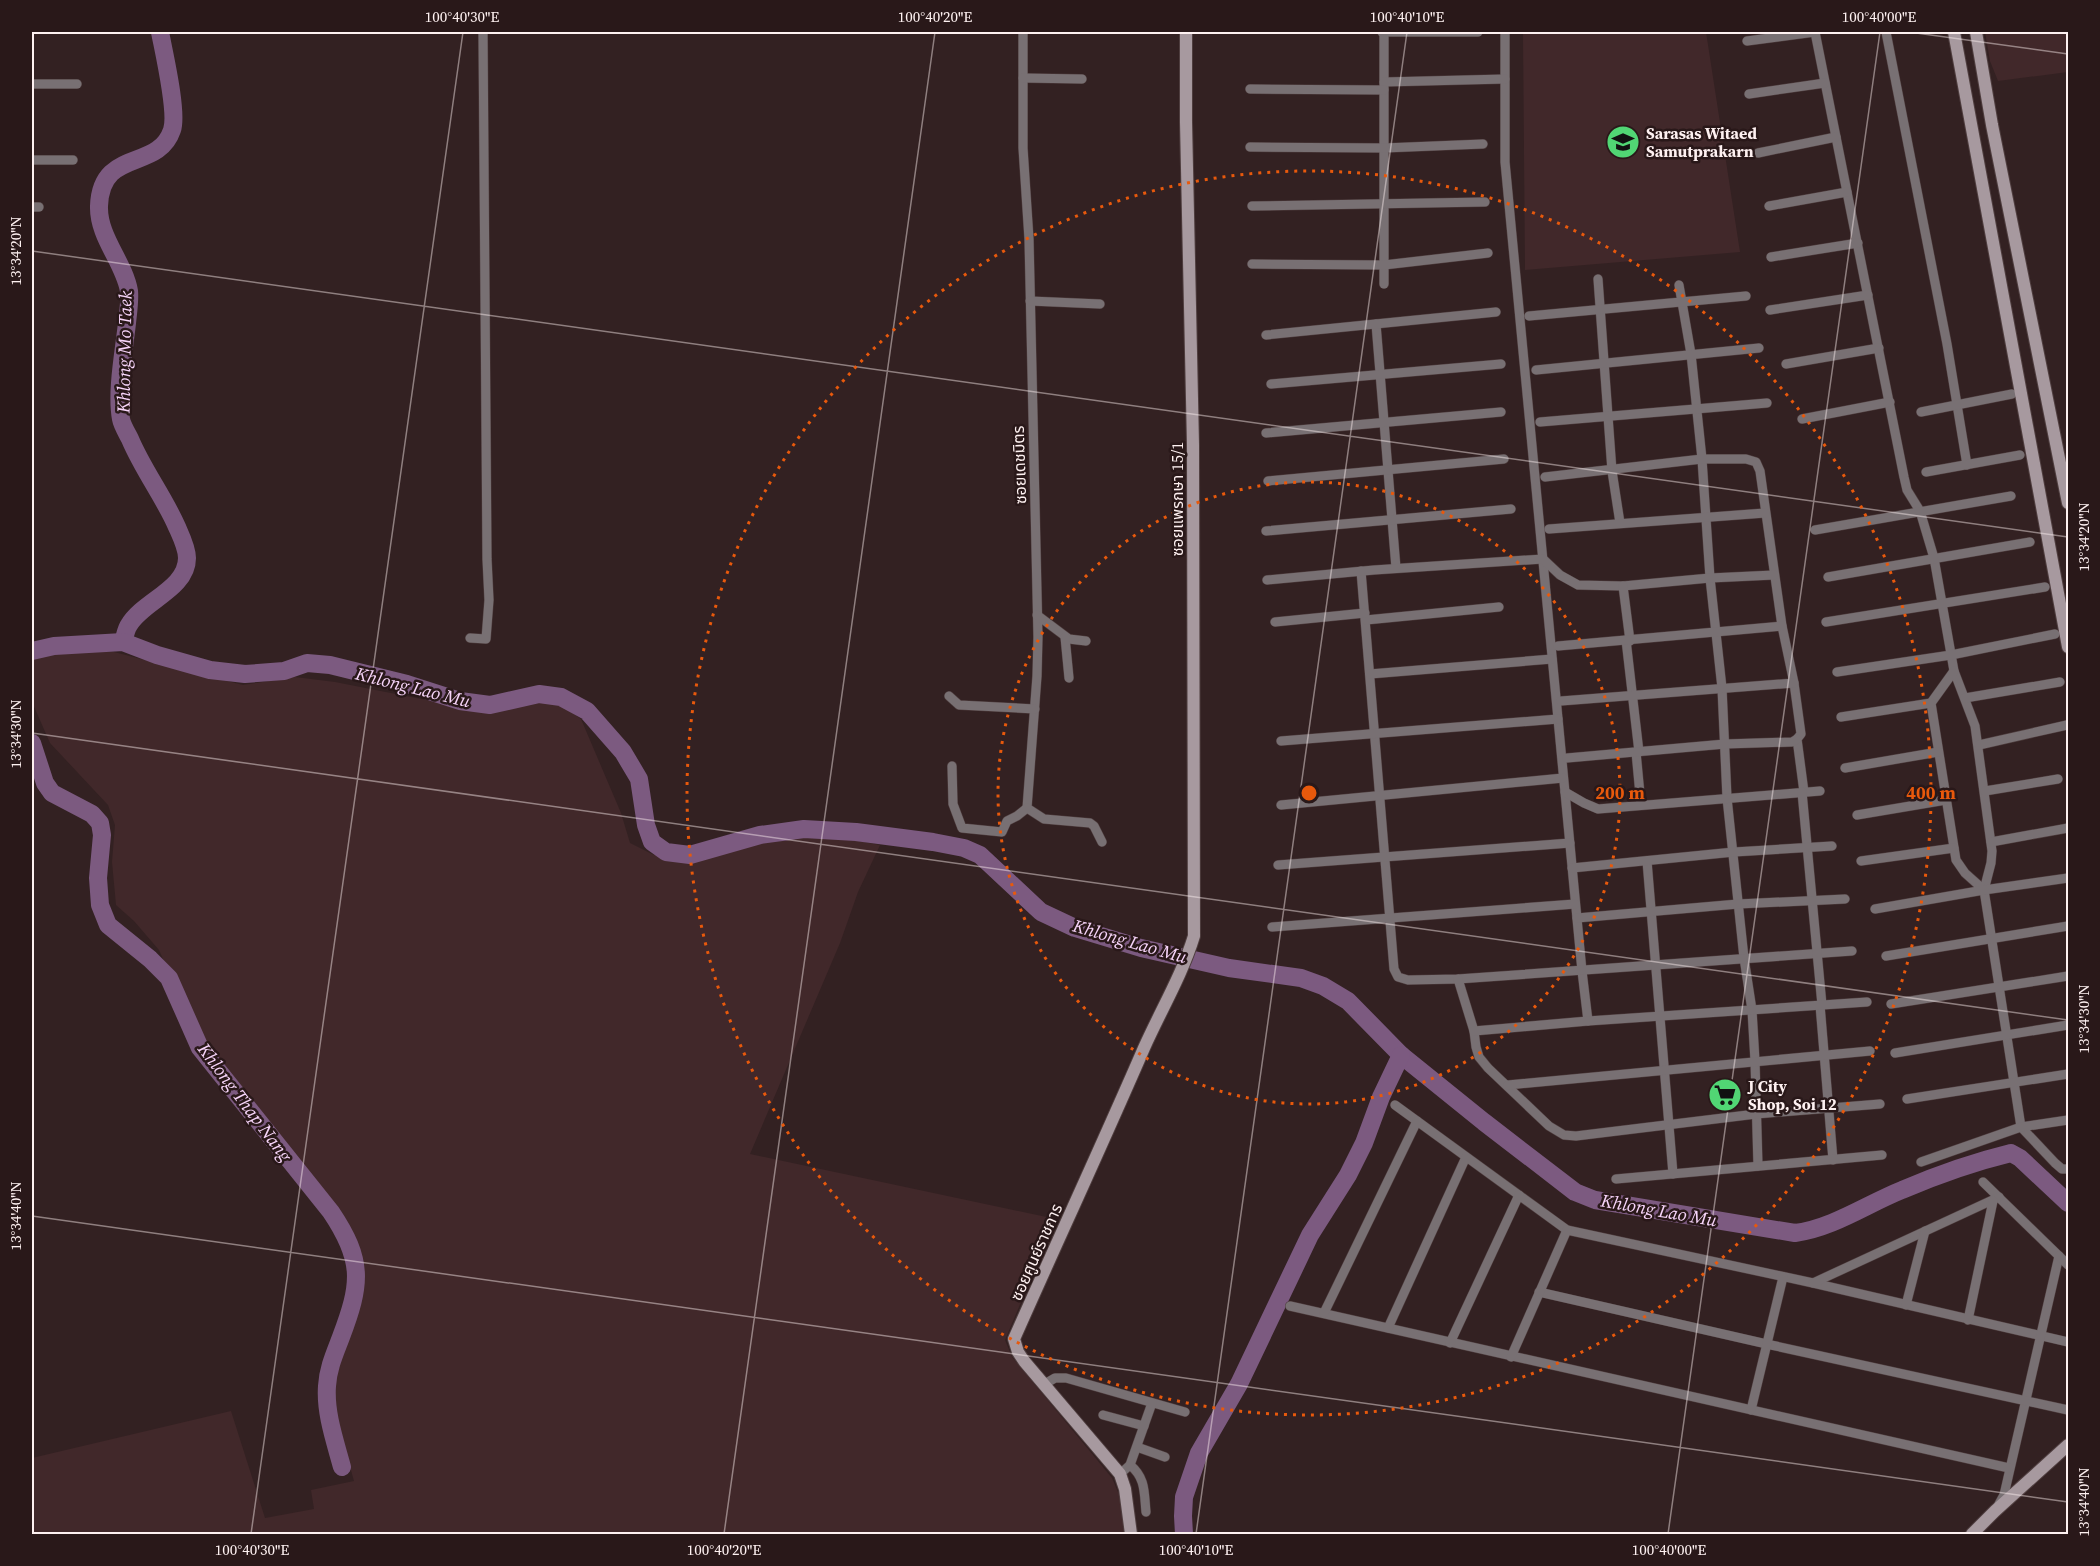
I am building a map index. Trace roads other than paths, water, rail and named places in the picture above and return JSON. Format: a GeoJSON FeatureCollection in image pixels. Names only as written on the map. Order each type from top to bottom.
{"type":"FeatureCollection","features":[{"type":"Feature","properties":{"kind":"street"},"geometry":{"type":"LineString","coordinates":[[470,638],[486,639],[489,600],[483,32]]}},
{"type":"Feature","properties":{"kind":"street","name":"ซอยเดชมิตร"},"geometry":{"type":"LineString","coordinates":[[1023,32],[1023,148],[1029,239],[1037,615],[1037,676],[1027,808]]}},
{"type":"Feature","properties":{"kind":"street","name":"ซอยแพรกษา 15/1"},"geometry":{"type":"LineString","coordinates":[[1185,965],[1194,936],[1194,445],[1186,32]]}},
{"type":"Feature","properties":{"kind":"street"},"geometry":{"type":"LineString","coordinates":[[1384,284],[1383,32],[1478,32]]}},
{"type":"Feature","properties":{"kind":"street"},"geometry":{"type":"LineString","coordinates":[[1505,32],[1505,162],[1588,1021]]}},
{"type":"Feature","properties":{"kind":"street"},"geometry":{"type":"LineString","coordinates":[[1747,41],[1815,32],[1907,490],[1920,511],[1934,558],[1954,671],[1976,726],[1991,842],[1991,863],[1984,890],[2021,1127],[2055,1163],[2062,1169],[2068,1169]]}},
{"type":"Feature","properties":{"kind":"street"},"geometry":{"type":"LineString","coordinates":[[1886,32],[1967,465]]}},
{"type":"Feature","properties":{"kind":"street"},"geometry":{"type":"LineString","coordinates":[[1954,32],[2068,647]]}},
{"type":"Feature","properties":{"kind":"street"},"geometry":{"type":"LineString","coordinates":[[1976,32],[1992,124],[2068,503]]}},
{"type":"Feature","properties":{"kind":"street"},"geometry":{"type":"LineString","coordinates":[[1023,78],[1082,79]]}},
{"type":"Feature","properties":{"kind":"street"},"geometry":{"type":"LineString","coordinates":[[1250,89],[1384,86],[1505,79]]}},
{"type":"Feature","properties":{"kind":"street"},"geometry":{"type":"LineString","coordinates":[[1749,94],[1825,83]]}},
{"type":"Feature","properties":{"kind":"street"},"geometry":{"type":"LineString","coordinates":[[32,84],[77,84]]}},
{"type":"Feature","properties":{"kind":"street"},"geometry":{"type":"LineString","coordinates":[[1758,153],[1836,137]]}},
{"type":"Feature","properties":{"kind":"street"},"geometry":{"type":"LineString","coordinates":[[1251,147],[1384,148],[1483,144]]}},
{"type":"Feature","properties":{"kind":"street"},"geometry":{"type":"LineString","coordinates":[[32,160],[73,160]]}},
{"type":"Feature","properties":{"kind":"street"},"geometry":{"type":"LineString","coordinates":[[1769,206],[1847,192]]}},
{"type":"Feature","properties":{"kind":"street"},"geometry":{"type":"LineString","coordinates":[[1252,206],[1485,202]]}},
{"type":"Feature","properties":{"kind":"street"},"geometry":{"type":"LineString","coordinates":[[1771,257],[1858,243]]}},
{"type":"Feature","properties":{"kind":"street"},"geometry":{"type":"LineString","coordinates":[[1252,264],[1384,265],[1488,253]]}},
{"type":"Feature","properties":{"kind":"street"},"geometry":{"type":"LineString","coordinates":[[1598,279],[1612,471],[1620,523]]}},
{"type":"Feature","properties":{"kind":"street"},"geometry":{"type":"LineString","coordinates":[[1680,285],[1691,354],[1702,459],[1710,578],[1722,688],[1727,798],[1744,958],[1752,1010],[1758,1166]]}},
{"type":"Feature","properties":{"kind":"street"},"geometry":{"type":"LineString","coordinates":[[1770,310],[1868,295]]}},
{"type":"Feature","properties":{"kind":"street"},"geometry":{"type":"LineString","coordinates":[[1529,316],[1746,296]]}},
{"type":"Feature","properties":{"kind":"street"},"geometry":{"type":"LineString","coordinates":[[1030,301],[1100,304]]}},
{"type":"Feature","properties":{"kind":"street"},"geometry":{"type":"LineString","coordinates":[[1266,335],[1496,312]]}},
{"type":"Feature","properties":{"kind":"street"},"geometry":{"type":"LineString","coordinates":[[1377,324],[1396,568]]}},
{"type":"Feature","properties":{"kind":"street"},"geometry":{"type":"LineString","coordinates":[[1536,370],[1759,348]]}},
{"type":"Feature","properties":{"kind":"street"},"geometry":{"type":"LineString","coordinates":[[1786,364],[1879,348]]}},
{"type":"Feature","properties":{"kind":"street"},"geometry":{"type":"LineString","coordinates":[[1271,384],[1501,364]]}},
{"type":"Feature","properties":{"kind":"street"},"geometry":{"type":"LineString","coordinates":[[1921,412],[2012,394]]}},
{"type":"Feature","properties":{"kind":"street"},"geometry":{"type":"LineString","coordinates":[[1802,419],[1890,402]]}},
{"type":"Feature","properties":{"kind":"street"},"geometry":{"type":"LineString","coordinates":[[1540,422],[1696,407],[1767,403]]}},
{"type":"Feature","properties":{"kind":"street"},"geometry":{"type":"LineString","coordinates":[[1266,434],[1501,412]]}},
{"type":"Feature","properties":{"kind":"street"},"geometry":{"type":"LineString","coordinates":[[1926,472],[2020,455]]}},
{"type":"Feature","properties":{"kind":"street"},"geometry":{"type":"LineString","coordinates":[[1268,481],[1504,459]]}},
{"type":"Feature","properties":{"kind":"street"},"geometry":{"type":"LineString","coordinates":[[1545,477],[1702,459],[1746,459],[1756,462],[1760,471],[1774,575],[1801,734],[1792,742],[1725,744],[1567,758]]}},
{"type":"Feature","properties":{"kind":"street"},"geometry":{"type":"LineString","coordinates":[[1815,530],[2011,496]]}},
{"type":"Feature","properties":{"kind":"street"},"geometry":{"type":"LineString","coordinates":[[1266,531],[1511,509]]}},
{"type":"Feature","properties":{"kind":"street"},"geometry":{"type":"LineString","coordinates":[[1549,529],[1765,513]]}},
{"type":"Feature","properties":{"kind":"street"},"geometry":{"type":"LineString","coordinates":[[1828,577],[2030,542]]}},
{"type":"Feature","properties":{"kind":"street"},"geometry":{"type":"LineString","coordinates":[[1268,580],[1396,568],[1543,559],[1560,575],[1578,585],[1623,586],[1774,575]]}},
{"type":"Feature","properties":{"kind":"street"},"geometry":{"type":"LineString","coordinates":[[1361,571],[1389,917],[1394,969],[1398,977],[1408,980],[1458,979],[1852,951]]}},
{"type":"Feature","properties":{"kind":"street"},"geometry":{"type":"LineString","coordinates":[[1623,586],[1641,805]]}},
{"type":"Feature","properties":{"kind":"street"},"geometry":{"type":"LineString","coordinates":[[1826,622],[2045,587]]}},
{"type":"Feature","properties":{"kind":"street"},"geometry":{"type":"LineString","coordinates":[[1275,622],[1499,607]]}},
{"type":"Feature","properties":{"kind":"street"},"geometry":{"type":"LineString","coordinates":[[1037,615],[1065,637],[1086,641]]}},
{"type":"Feature","properties":{"kind":"street"},"geometry":{"type":"LineString","coordinates":[[1558,646],[1782,626]]}},
{"type":"Feature","properties":{"kind":"street"},"geometry":{"type":"LineString","coordinates":[[1837,672],[1951,655],[2055,634]]}},
{"type":"Feature","properties":{"kind":"street"},"geometry":{"type":"LineString","coordinates":[[1065,637],[1069,678]]}},
{"type":"Feature","properties":{"kind":"street"},"geometry":{"type":"LineString","coordinates":[[1370,674],[1552,659]]}},
{"type":"Feature","properties":{"kind":"street"},"geometry":{"type":"LineString","coordinates":[[1954,671],[1931,703],[1954,848],[1959,866],[1984,890]]}},
{"type":"Feature","properties":{"kind":"street"},"geometry":{"type":"LineString","coordinates":[[1965,698],[2060,682]]}},
{"type":"Feature","properties":{"kind":"street"},"geometry":{"type":"LineString","coordinates":[[1561,701],[1794,683]]}},
{"type":"Feature","properties":{"kind":"street"},"geometry":{"type":"LineString","coordinates":[[950,696],[959,705],[1035,709]]}},
{"type":"Feature","properties":{"kind":"street"},"geometry":{"type":"LineString","coordinates":[[1841,717],[1931,703]]}},
{"type":"Feature","properties":{"kind":"street"},"geometry":{"type":"LineString","coordinates":[[1281,741],[1558,718]]}},
{"type":"Feature","properties":{"kind":"street"},"geometry":{"type":"LineString","coordinates":[[1979,745],[2067,726]]}},
{"type":"Feature","properties":{"kind":"street"},"geometry":{"type":"LineString","coordinates":[[1797,739],[1833,1160]]}},
{"type":"Feature","properties":{"kind":"street"},"geometry":{"type":"LineString","coordinates":[[1845,768],[1938,752]]}},
{"type":"Feature","properties":{"kind":"street"},"geometry":{"type":"LineString","coordinates":[[952,766],[953,804],[962,828],[1002,832],[1007,820],[1027,808],[1044,819],[1090,823],[1102,842]]}},
{"type":"Feature","properties":{"kind":"street"},"geometry":{"type":"LineString","coordinates":[[1281,805],[1563,778]]}},
{"type":"Feature","properties":{"kind":"street"},"geometry":{"type":"LineString","coordinates":[[1985,790],[2058,779]]}},
{"type":"Feature","properties":{"kind":"street"},"geometry":{"type":"LineString","coordinates":[[1565,792],[1598,809],[1820,791]]}},
{"type":"Feature","properties":{"kind":"street"},"geometry":{"type":"LineString","coordinates":[[1857,815],[1946,800]]}},
{"type":"Feature","properties":{"kind":"street"},"geometry":{"type":"LineString","coordinates":[[1991,842],[2068,828]]}},
{"type":"Feature","properties":{"kind":"street"},"geometry":{"type":"LineString","coordinates":[[1278,865],[1570,843]]}},
{"type":"Feature","properties":{"kind":"street"},"geometry":{"type":"LineString","coordinates":[[1572,868],[1734,852],[1832,846]]}},
{"type":"Feature","properties":{"kind":"street"},"geometry":{"type":"LineString","coordinates":[[1861,861],[1954,848]]}},
{"type":"Feature","properties":{"kind":"street"},"geometry":{"type":"LineString","coordinates":[[1647,861],[1673,1174]]}},
{"type":"Feature","properties":{"kind":"street"},"geometry":{"type":"LineString","coordinates":[[1875,909],[2068,878]]}},
{"type":"Feature","properties":{"kind":"street"},"geometry":{"type":"LineString","coordinates":[[1577,918],[1738,904],[1845,899]]}},
{"type":"Feature","properties":{"kind":"street"},"geometry":{"type":"LineString","coordinates":[[1272,927],[1575,904]]}},
{"type":"Feature","properties":{"kind":"street"},"geometry":{"type":"LineString","coordinates":[[1886,956],[2068,926]]}},
{"type":"Feature","properties":{"kind":"street","name":"ซอยศูนย์ราชการ"},"geometry":{"type":"LineString","coordinates":[[1131,1534],[1125,1470],[1043,1385],[1018,1352],[1014,1339],[1083,1190],[1146,1044],[1185,965]]}},
{"type":"Feature","properties":{"kind":"street"},"geometry":{"type":"LineString","coordinates":[[1891,1004],[2068,976]]}},
{"type":"Feature","properties":{"kind":"street"},"geometry":{"type":"LineString","coordinates":[[1458,979],[1474,1031],[1479,1058],[1549,1126],[1564,1136],[1756,1114],[1880,1104]]}},
{"type":"Feature","properties":{"kind":"street"},"geometry":{"type":"LineString","coordinates":[[1474,1031],[1867,1002]]}},
{"type":"Feature","properties":{"kind":"street"},"geometry":{"type":"LineString","coordinates":[[1895,1053],[2068,1025]]}},
{"type":"Feature","properties":{"kind":"street"},"geometry":{"type":"LineString","coordinates":[[1508,1085],[1870,1051]]}},
{"type":"Feature","properties":{"kind":"street"},"geometry":{"type":"LineString","coordinates":[[1907,1100],[2068,1074]]}},
{"type":"Feature","properties":{"kind":"street"},"geometry":{"type":"LineString","coordinates":[[1395,1105],[1567,1230],[1813,1283],[2068,1342]]}},
{"type":"Feature","properties":{"kind":"street"},"geometry":{"type":"LineString","coordinates":[[1921,1162],[2021,1127],[2068,1120]]}},
{"type":"Feature","properties":{"kind":"street"},"geometry":{"type":"LineString","coordinates":[[1324,1313],[1417,1121]]}},
{"type":"Feature","properties":{"kind":"street"},"geometry":{"type":"LineString","coordinates":[[1616,1179],[1882,1155]]}},
{"type":"Feature","properties":{"kind":"street"},"geometry":{"type":"LineString","coordinates":[[1388,1328],[1466,1157]]}},
{"type":"Feature","properties":{"kind":"street"},"geometry":{"type":"LineString","coordinates":[[1983,1182],[1996,1199],[2068,1265]]}},
{"type":"Feature","properties":{"kind":"street"},"geometry":{"type":"LineString","coordinates":[[1450,1343],[1518,1195]]}},
{"type":"Feature","properties":{"kind":"street"},"geometry":{"type":"LineString","coordinates":[[1813,1283],[1996,1199]]}},
{"type":"Feature","properties":{"kind":"street"},"geometry":{"type":"LineString","coordinates":[[1968,1320],[1996,1199]]}},
{"type":"Feature","properties":{"kind":"street"},"geometry":{"type":"LineString","coordinates":[[1511,1357],[1567,1230]]}},
{"type":"Feature","properties":{"kind":"street"},"geometry":{"type":"LineString","coordinates":[[1906,1305],[1925,1231]]}},
{"type":"Feature","properties":{"kind":"street"},"geometry":{"type":"LineString","coordinates":[[1995,1511],[2004,1495],[2059,1256]]}},
{"type":"Feature","properties":{"kind":"street"},"geometry":{"type":"LineString","coordinates":[[1751,1410],[1783,1277]]}},
{"type":"Feature","properties":{"kind":"street"},"geometry":{"type":"LineString","coordinates":[[1539,1292],[2068,1410]]}},
{"type":"Feature","properties":{"kind":"street"},"geometry":{"type":"LineString","coordinates":[[1290,1306],[2009,1468]]}},
{"type":"Feature","properties":{"kind":"street"},"geometry":{"type":"LineString","coordinates":[[1043,1385],[1055,1378],[1066,1378],[1185,1412]]}},
{"type":"Feature","properties":{"kind":"street"},"geometry":{"type":"LineString","coordinates":[[1146,1512],[1143,1482],[1139,1473],[1125,1470],[1137,1447],[1152,1403]]}},
{"type":"Feature","properties":{"kind":"street"},"geometry":{"type":"LineString","coordinates":[[1103,1415],[1144,1426]]}},
{"type":"Feature","properties":{"kind":"street"},"geometry":{"type":"LineString","coordinates":[[1972,1534],[2068,1445]]}},
{"type":"Feature","properties":{"kind":"street"},"geometry":{"type":"LineString","coordinates":[[1137,1447],[1165,1457]]}},
{"type":"Feature","properties":{"kind":"waterway","name":"Khlong Mo Taek"},"geometry":{"type":"LineString","coordinates":[[123,642],[128,627],[136,617],[180,578],[187,558],[184,542],[172,516],[141,462],[122,421],[120,384],[129,291],[103,228],[99,206],[102,188],[109,175],[119,167],[155,151],[165,143],[172,130],[172,97],[160,32]]}},
{"type":"Feature","properties":{"kind":"waterway","name":"Khlong Lao Mu"},"geometry":{"type":"LineString","coordinates":[[32,651],[54,646],[123,642],[157,655],[210,670],[245,674],[284,671],[307,663],[330,665],[407,684],[460,701],[490,705],[539,694],[561,697],[587,711],[623,752],[639,779],[646,825],[652,842],[666,852],[690,855],[760,835],[804,829],[856,832],[964,848],[980,855],[1041,912],[1075,928],[1141,948],[1229,968],[1301,978],[1323,986],[1348,1001],[1401,1055],[1484,1122],[1575,1192],[1595,1200],[1795,1233],[1836,1221],[1915,1184],[1983,1160],[2011,1153],[2020,1158],[2068,1203]]}},
{"type":"Feature","properties":{"kind":"waterway","name":"Khlong Thap Nang"},"geometry":{"type":"LineString","coordinates":[[32,743],[45,783],[52,793],[92,814],[100,823],[102,835],[98,878],[100,905],[108,925],[150,959],[169,978],[200,1048],[331,1212],[349,1245],[356,1273],[353,1302],[330,1367],[327,1386],[329,1417],[342,1467]]}},
{"type":"Feature","properties":{"kind":"waterway"},"geometry":{"type":"LineString","coordinates":[[1184,1534],[1184,1497],[1199,1453],[1239,1384],[1310,1235],[1348,1175],[1401,1055]]}},
{"type":"Feature","properties":{"kind":"place","name":"Sarasas Witaed Samutprakarn"},"geometry":{"type":"Point","coordinates":[1623,142]}},
{"type":"Feature","properties":{"kind":"place","name":"J City Shop, Soi 12"},"geometry":{"type":"Point","coordinates":[1725,1095]}}]}
